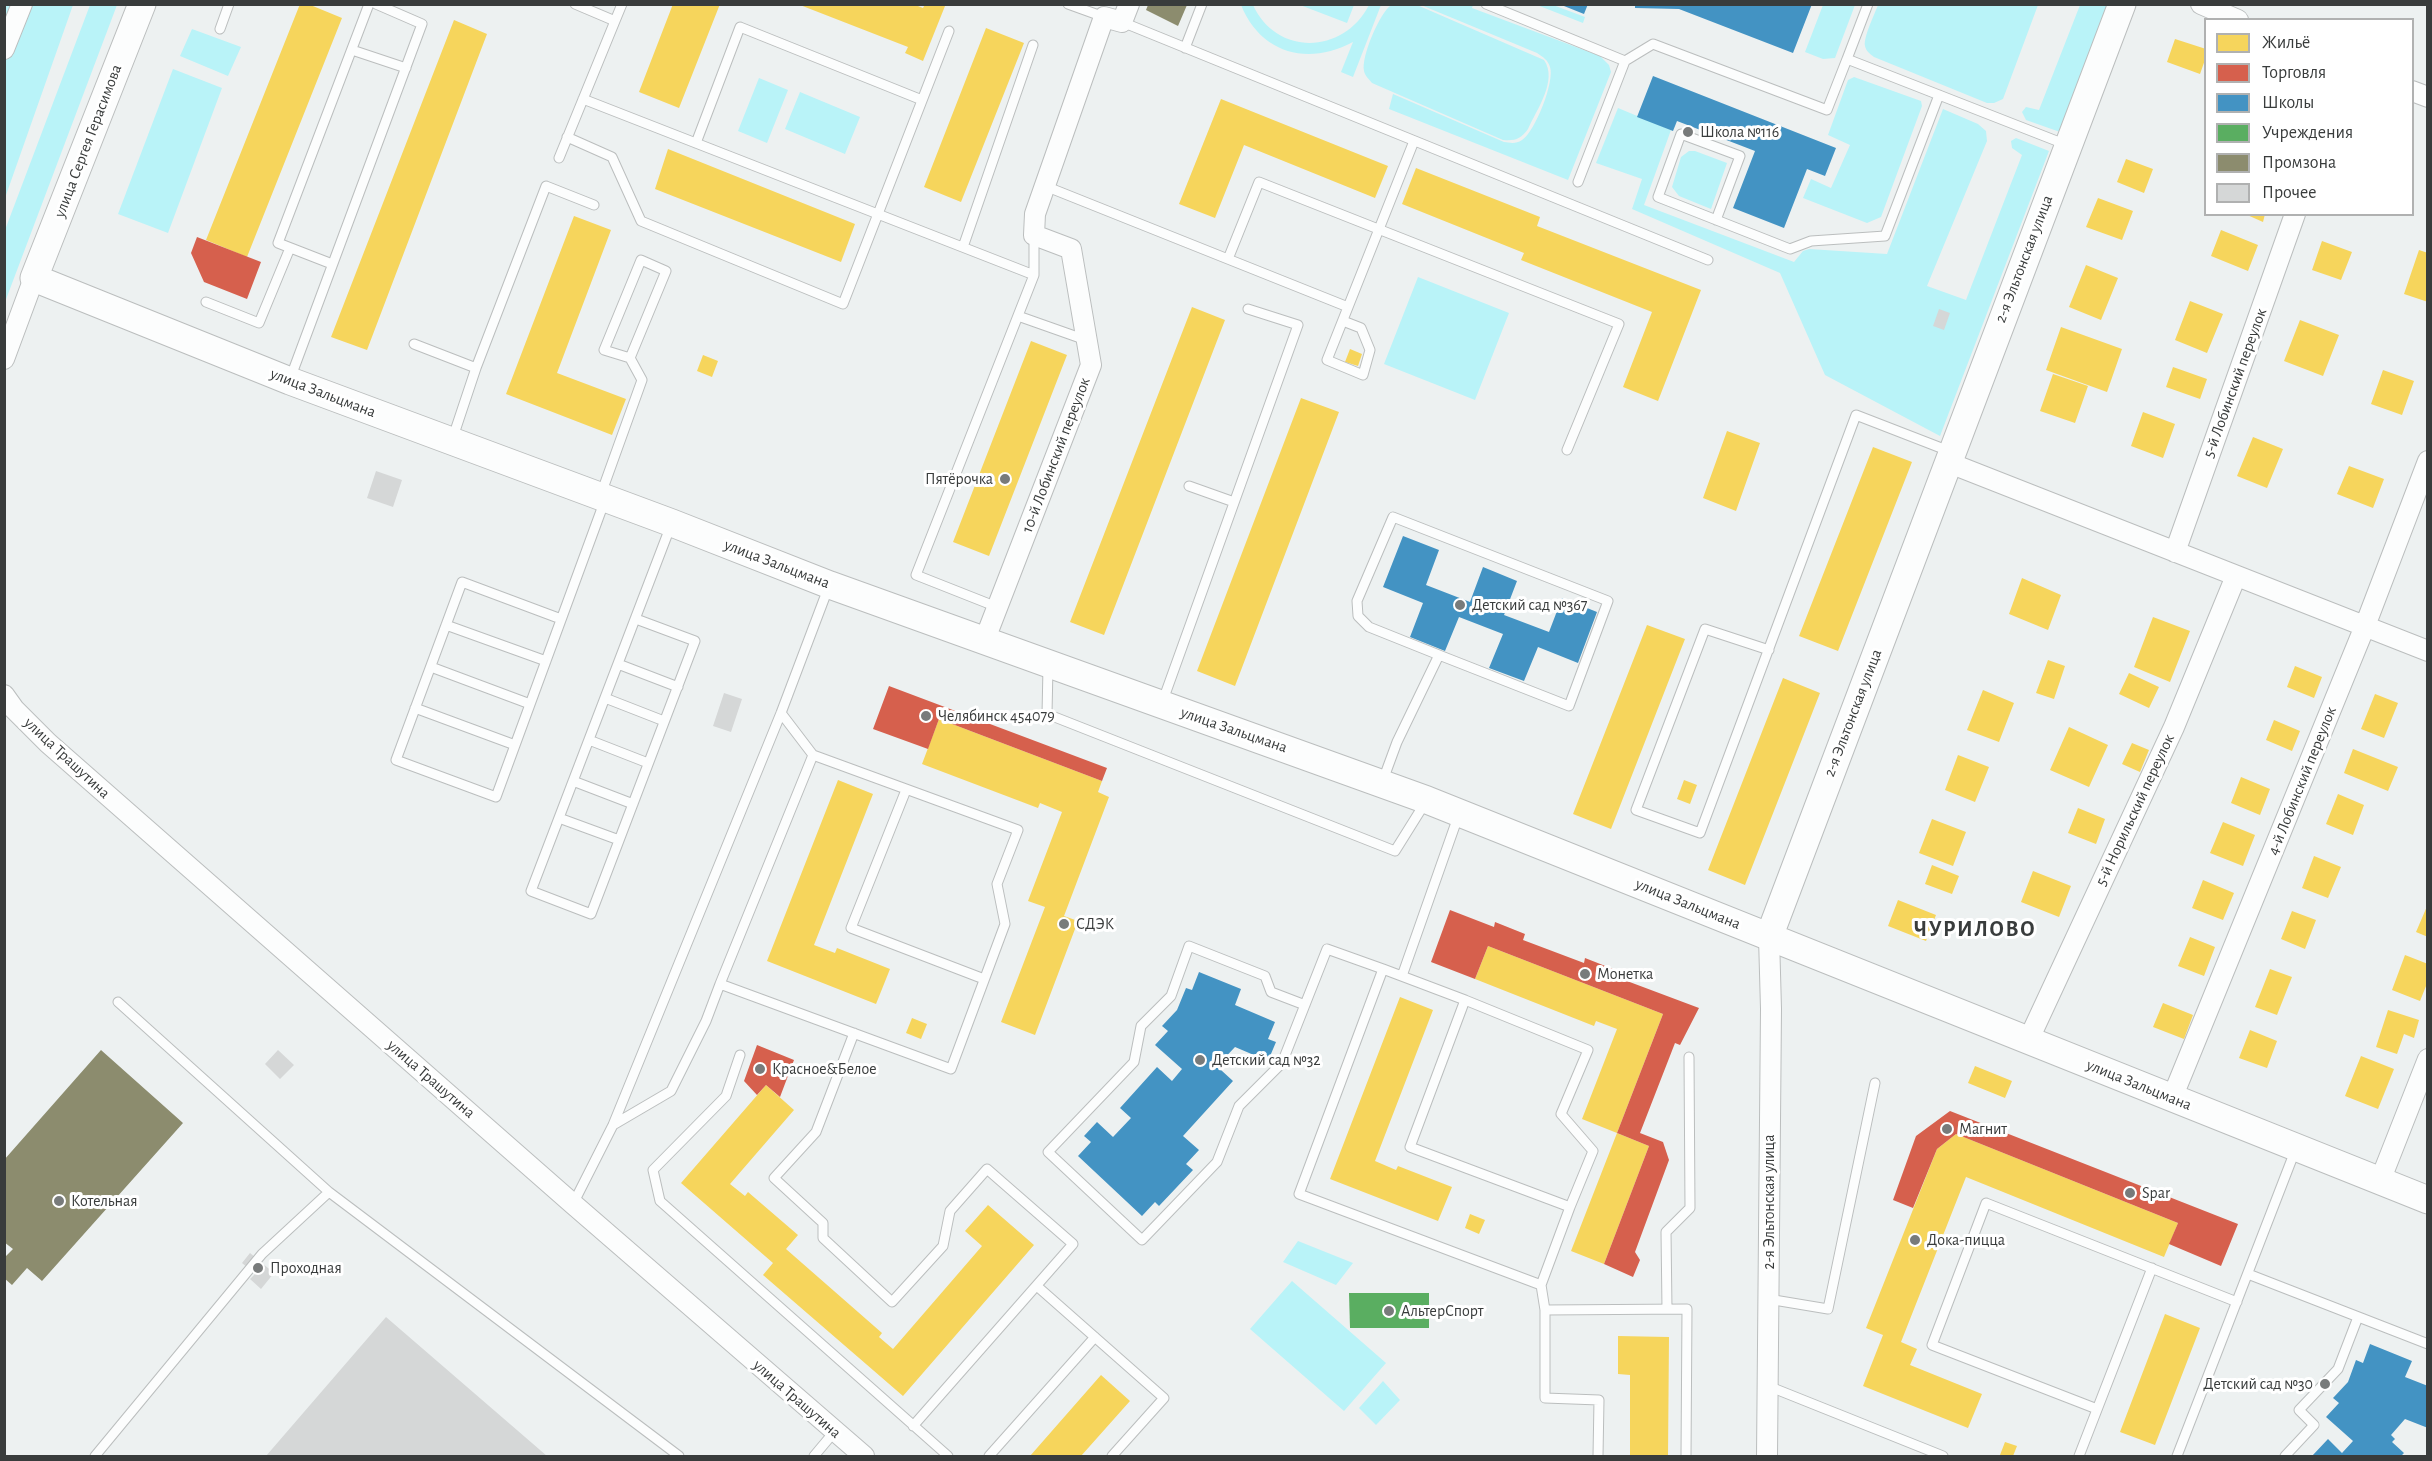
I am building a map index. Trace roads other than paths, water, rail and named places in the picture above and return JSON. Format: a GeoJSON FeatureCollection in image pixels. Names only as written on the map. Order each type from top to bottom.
{"type":"FeatureCollection","features":[{"type":"Feature","properties":{"kind":"street"},"geometry":{"type":"LineString","coordinates":[[4,49],[22,4]]}},
{"type":"Feature","properties":{"kind":"street","name":"улица Сергея Герасимова"},"geometry":{"type":"LineString","coordinates":[[34,278],[142,4]]}},
{"type":"Feature","properties":{"kind":"street","name":"2-я Эльтонская улица"},"geometry":{"type":"LineString","coordinates":[[1767,1456],[1769,937],[2122,4]]}},
{"type":"Feature","properties":{"kind":"street"},"geometry":{"type":"LineString","coordinates":[[2201,4],[2233,18]]}},
{"type":"Feature","properties":{"kind":"street"},"geometry":{"type":"LineString","coordinates":[[1034,235],[1035,214],[1045,186],[1118,15]]}},
{"type":"Feature","properties":{"kind":"street","name":"5-й Лобинский переулок"},"geometry":{"type":"LineString","coordinates":[[2175,552],[2294,216]]}},
{"type":"Feature","properties":{"kind":"street","name":"10-й Лобинский переулок"},"geometry":{"type":"LineString","coordinates":[[985,639],[1091,365],[1071,249],[1034,235]]}},
{"type":"Feature","properties":{"kind":"street"},"geometry":{"type":"LineString","coordinates":[[4,359],[34,278]]}},
{"type":"Feature","properties":{"kind":"street","name":"улица Зальцмана"},"geometry":{"type":"LineString","coordinates":[[34,278],[290,381],[672,523],[830,585],[1460,812],[2427,1200]]}},
{"type":"Feature","properties":{"kind":"street"},"geometry":{"type":"LineString","coordinates":[[1949,457],[2175,552],[2427,651]]}},
{"type":"Feature","properties":{"kind":"street","name":"4-й Лобинский переулок"},"geometry":{"type":"LineString","coordinates":[[2172,1098],[2365,627],[2427,461]]}},
{"type":"Feature","properties":{"kind":"street","name":"5-й Норильский переулок"},"geometry":{"type":"LineString","coordinates":[[2028,1041],[2174,727],[2236,576]]}},
{"type":"Feature","properties":{"kind":"street","name":"улица Трашутина"},"geometry":{"type":"LineString","coordinates":[[4,695],[14,709],[48,743],[864,1456]]}},
{"type":"Feature","properties":{"kind":"street"},"geometry":{"type":"LineString","coordinates":[[2380,1181],[2427,1059]]}},
{"type":"Feature","properties":{"kind":"lane"},"geometry":{"type":"LineString","coordinates":[[220,29],[229,4]]}},
{"type":"Feature","properties":{"kind":"lane"},"geometry":{"type":"LineString","coordinates":[[332,264],[278,243],[369,4]]}},
{"type":"Feature","properties":{"kind":"lane"},"geometry":{"type":"LineString","coordinates":[[290,381],[422,24],[376,4]]}},
{"type":"Feature","properties":{"kind":"lane"},"geometry":{"type":"LineString","coordinates":[[575,4],[615,21]]}},
{"type":"Feature","properties":{"kind":"lane"},"geometry":{"type":"LineString","coordinates":[[559,158],[622,4]]}},
{"type":"Feature","properties":{"kind":"lane"},"geometry":{"type":"LineString","coordinates":[[1068,4],[1118,15],[1185,48],[1708,260]]}},
{"type":"Feature","properties":{"kind":"lane"},"geometry":{"type":"LineString","coordinates":[[1185,48],[1202,4]]}},
{"type":"Feature","properties":{"kind":"lane"},"geometry":{"type":"LineString","coordinates":[[1486,4],[1625,61]]}},
{"type":"Feature","properties":{"kind":"lane"},"geometry":{"type":"LineString","coordinates":[[1578,182],[1625,61],[1653,44],[1827,110],[1868,4]]}},
{"type":"Feature","properties":{"kind":"lane"},"geometry":{"type":"LineString","coordinates":[[696,143],[740,27],[922,100]]}},
{"type":"Feature","properties":{"kind":"lane"},"geometry":{"type":"LineString","coordinates":[[567,137],[612,158],[641,222],[843,304],[876,214],[949,31]]}},
{"type":"Feature","properties":{"kind":"lane"},"geometry":{"type":"LineString","coordinates":[[963,247],[1033,45]]}},
{"type":"Feature","properties":{"kind":"lane"},"geometry":{"type":"LineString","coordinates":[[352,50],[406,68]]}},
{"type":"Feature","properties":{"kind":"lane"},"geometry":{"type":"LineString","coordinates":[[1847,59],[2067,146]]}},
{"type":"Feature","properties":{"kind":"lane"},"geometry":{"type":"LineString","coordinates":[[1716,220],[1740,156],[1681,134],[1658,197],[1716,220],[1790,249],[1811,241],[1885,236],[1939,95]]}},
{"type":"Feature","properties":{"kind":"lane"},"geometry":{"type":"LineString","coordinates":[[583,99],[1034,275]]}},
{"type":"Feature","properties":{"kind":"lane"},"geometry":{"type":"LineString","coordinates":[[1342,321],[1361,328],[1370,350],[1363,375],[1327,360],[1342,321],[1414,141]]}},
{"type":"Feature","properties":{"kind":"lane"},"geometry":{"type":"LineString","coordinates":[[1228,259],[1259,182],[1619,324],[1567,450]]}},
{"type":"Feature","properties":{"kind":"lane"},"geometry":{"type":"LineString","coordinates":[[452,441],[476,368],[546,186],[594,205]]}},
{"type":"Feature","properties":{"kind":"lane"},"geometry":{"type":"LineString","coordinates":[[1045,186],[1348,307]]}},
{"type":"Feature","properties":{"kind":"lane"},"geometry":{"type":"LineString","coordinates":[[997,607],[916,575],[1034,275],[1034,235]]}},
{"type":"Feature","properties":{"kind":"lane"},"geometry":{"type":"LineString","coordinates":[[206,302],[260,323],[290,248]]}},
{"type":"Feature","properties":{"kind":"lane"},"geometry":{"type":"LineString","coordinates":[[561,619],[462,582],[396,760],[496,797],[546,662],[561,619],[603,497],[642,380],[630,358],[604,350],[641,260],[666,271],[630,358]]}},
{"type":"Feature","properties":{"kind":"lane"},"geometry":{"type":"LineString","coordinates":[[1161,705],[1298,325],[1248,309]]}},
{"type":"Feature","properties":{"kind":"lane"},"geometry":{"type":"LineString","coordinates":[[1018,316],[1087,340]]}},
{"type":"Feature","properties":{"kind":"lane"},"geometry":{"type":"LineString","coordinates":[[414,344],[476,368]]}},
{"type":"Feature","properties":{"kind":"lane"},"geometry":{"type":"LineString","coordinates":[[1769,650],[1705,629],[1636,810],[1700,833],[1769,650],[1857,415],[1949,457]]}},
{"type":"Feature","properties":{"kind":"lane"},"geometry":{"type":"LineString","coordinates":[[1189,486],[1234,502]]}},
{"type":"Feature","properties":{"kind":"lane"},"geometry":{"type":"LineString","coordinates":[[1393,517],[1608,601],[1569,706],[1439,655],[1369,627],[1358,616],[1358,601],[1393,517]]}},
{"type":"Feature","properties":{"kind":"lane"},"geometry":{"type":"LineString","coordinates":[[636,619],[695,641],[591,914],[531,891],[672,523]]}},
{"type":"Feature","properties":{"kind":"lane"},"geometry":{"type":"LineString","coordinates":[[573,1204],[613,1125],[781,713],[830,585]]}},
{"type":"Feature","properties":{"kind":"lane"},"geometry":{"type":"LineString","coordinates":[[446,625],[546,662]]}},
{"type":"Feature","properties":{"kind":"lane"},"geometry":{"type":"LineString","coordinates":[[1382,782],[1397,742],[1439,655]]}},
{"type":"Feature","properties":{"kind":"lane"},"geometry":{"type":"LineString","coordinates":[[618,664],[678,687]]}},
{"type":"Feature","properties":{"kind":"lane"},"geometry":{"type":"LineString","coordinates":[[1048,665],[1047,714],[1395,851],[1427,800]]}},
{"type":"Feature","properties":{"kind":"lane"},"geometry":{"type":"LineString","coordinates":[[431,667],[530,704]]}},
{"type":"Feature","properties":{"kind":"lane"},"geometry":{"type":"LineString","coordinates":[[605,698],[664,721]]}},
{"type":"Feature","properties":{"kind":"lane"},"geometry":{"type":"LineString","coordinates":[[416,708],[515,745]]}},
{"type":"Feature","properties":{"kind":"lane"},"geometry":{"type":"LineString","coordinates":[[720,984],[951,1069],[1005,924],[997,884],[1018,830],[813,755],[781,713]]}},
{"type":"Feature","properties":{"kind":"lane"},"geometry":{"type":"LineString","coordinates":[[589,740],[648,763]]}},
{"type":"Feature","properties":{"kind":"lane"},"geometry":{"type":"LineString","coordinates":[[613,1125],[671,1091],[706,1021],[813,755]]}},
{"type":"Feature","properties":{"kind":"lane"},"geometry":{"type":"LineString","coordinates":[[573,781],[633,804]]}},
{"type":"Feature","properties":{"kind":"lane"},"geometry":{"type":"LineString","coordinates":[[906,790],[851,928],[984,979]]}},
{"type":"Feature","properties":{"kind":"lane"},"geometry":{"type":"LineString","coordinates":[[1402,976],[1460,812]]}},
{"type":"Feature","properties":{"kind":"lane"},"geometry":{"type":"LineString","coordinates":[[559,818],[619,840]]}},
{"type":"Feature","properties":{"kind":"lane"},"geometry":{"type":"LineString","coordinates":[[1305,1005],[1270,992],[1265,976],[1189,946],[1171,996],[1141,1026],[1134,1062],[1048,1152],[1142,1240],[1217,1162],[1239,1106],[1282,1063],[1305,1005],[1327,949],[1465,1000],[1588,1050],[1561,1114],[1593,1151],[1541,1285],[1545,1310],[1545,1398],[1599,1400],[1598,1456]]}},
{"type":"Feature","properties":{"kind":"lane"},"geometry":{"type":"LineString","coordinates":[[1383,969],[1299,1194],[1541,1285]]}},
{"type":"Feature","properties":{"kind":"lane"},"geometry":{"type":"LineString","coordinates":[[1465,1000],[1410,1147],[1570,1207]]}},
{"type":"Feature","properties":{"kind":"lane"},"geometry":{"type":"LineString","coordinates":[[118,1002],[329,1192],[679,1456]]}},
{"type":"Feature","properties":{"kind":"lane"},"geometry":{"type":"LineString","coordinates":[[854,1033],[816,1132],[774,1178],[822,1223],[823,1238],[892,1302],[943,1245],[950,1211],[987,1169],[1073,1244],[913,1426]]}},
{"type":"Feature","properties":{"kind":"lane"},"geometry":{"type":"LineString","coordinates":[[740,1055],[726,1096],[653,1170],[660,1201],[948,1456]]}},
{"type":"Feature","properties":{"kind":"lane"},"geometry":{"type":"LineString","coordinates":[[1667,1309],[1666,1232],[1690,1208],[1689,1057]]}},
{"type":"Feature","properties":{"kind":"lane"},"geometry":{"type":"LineString","coordinates":[[1768,1299],[1828,1309],[1875,1083]]}},
{"type":"Feature","properties":{"kind":"lane"},"geometry":{"type":"LineString","coordinates":[[2177,1456],[2297,1148]]}},
{"type":"Feature","properties":{"kind":"lane"},"geometry":{"type":"LineString","coordinates":[[95,1456],[262,1254],[329,1192]]}},
{"type":"Feature","properties":{"kind":"lane"},"geometry":{"type":"LineString","coordinates":[[2097,1409],[1932,1345],[1986,1203],[2237,1302]]}},
{"type":"Feature","properties":{"kind":"lane"},"geometry":{"type":"LineString","coordinates":[[2079,1456],[2152,1268]]}},
{"type":"Feature","properties":{"kind":"lane"},"geometry":{"type":"LineString","coordinates":[[2248,1274],[2427,1344]]}},
{"type":"Feature","properties":{"kind":"lane"},"geometry":{"type":"LineString","coordinates":[[1037,1286],[1164,1398],[1112,1456]]}},
{"type":"Feature","properties":{"kind":"lane"},"geometry":{"type":"LineString","coordinates":[[1545,1310],[1687,1309],[1686,1456]]}},
{"type":"Feature","properties":{"kind":"lane"},"geometry":{"type":"LineString","coordinates":[[2284,1456],[2314,1425],[2299,1410],[2338,1368],[2358,1317]]}},
{"type":"Feature","properties":{"kind":"lane"},"geometry":{"type":"LineString","coordinates":[[989,1456],[1095,1337]]}},
{"type":"Feature","properties":{"kind":"lane"},"geometry":{"type":"LineString","coordinates":[[1768,1386],[1943,1456]]}},
{"type":"Feature","properties":{"kind":"lane"},"geometry":{"type":"LineString","coordinates":[[814,1456],[835,1431]]}},
{"type":"Feature","properties":{"kind":"place","name":"Школа №116"},"geometry":{"type":"Point","coordinates":[1688,132]}},
{"type":"Feature","properties":{"kind":"place","name":"Пятёрочка"},"geometry":{"type":"Point","coordinates":[1005,479]}},
{"type":"Feature","properties":{"kind":"place","name":"Детский сад №367"},"geometry":{"type":"Point","coordinates":[1460,605]}},
{"type":"Feature","properties":{"kind":"place","name":"Челябинск 454079"},"geometry":{"type":"Point","coordinates":[926,716]}},
{"type":"Feature","properties":{"kind":"place","name":"СДЭК"},"geometry":{"type":"Point","coordinates":[1064,924]}},
{"type":"Feature","properties":{"kind":"place","name":"Монетка"},"geometry":{"type":"Point","coordinates":[1585,974]}},
{"type":"Feature","properties":{"kind":"place","name":"Детский сад №32"},"geometry":{"type":"Point","coordinates":[1200,1060]}},
{"type":"Feature","properties":{"kind":"place","name":"Красное&Белое"},"geometry":{"type":"Point","coordinates":[760,1069]}},
{"type":"Feature","properties":{"kind":"place","name":"Магнит"},"geometry":{"type":"Point","coordinates":[1947,1129]}},
{"type":"Feature","properties":{"kind":"place","name":"Spar"},"geometry":{"type":"Point","coordinates":[2130,1193]}},
{"type":"Feature","properties":{"kind":"place","name":"Котельная"},"geometry":{"type":"Point","coordinates":[59,1201]}},
{"type":"Feature","properties":{"kind":"place","name":"Дока-пицца"},"geometry":{"type":"Point","coordinates":[1915,1240]}},
{"type":"Feature","properties":{"kind":"place","name":"Проходная"},"geometry":{"type":"Point","coordinates":[258,1268]}},
{"type":"Feature","properties":{"kind":"place","name":"АльтерСпорт"},"geometry":{"type":"Point","coordinates":[1389,1311]}},
{"type":"Feature","properties":{"kind":"place","name":"Детский сад №30"},"geometry":{"type":"Point","coordinates":[2325,1384]}},
{"type":"Feature","properties":{"kind":"district","name":"ЧУРИЛОВО"},"geometry":{"type":"Point","coordinates":[1975,929]}}]}
